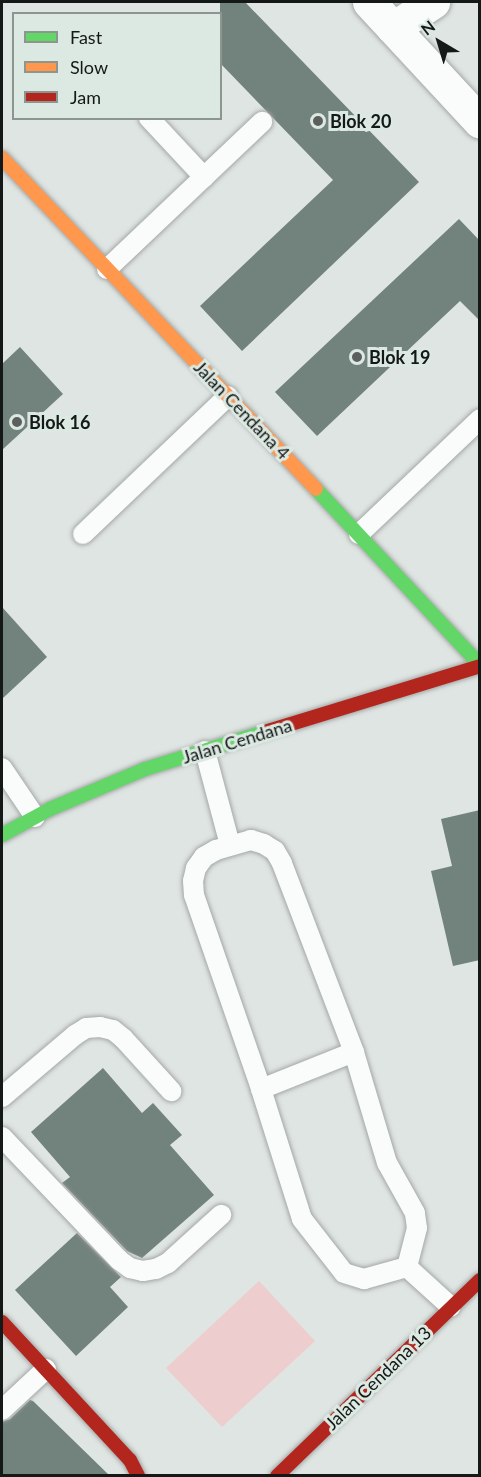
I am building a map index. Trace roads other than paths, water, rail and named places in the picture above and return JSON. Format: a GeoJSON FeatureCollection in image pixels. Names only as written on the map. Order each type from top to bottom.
{"type":"FeatureCollection","features":[{"type":"Feature","properties":{"kind":"street"},"geometry":{"type":"LineString","coordinates":[[369,2],[480,122]]}},
{"type":"Feature","properties":{"kind":"street"},"geometry":{"type":"LineString","coordinates":[[393,28],[433,2]]}},
{"type":"Feature","properties":{"kind":"street","name":"Jalan Cendana 4"},"geometry":{"type":"LineString","coordinates":[[2,158],[359,534],[480,666]]}},
{"type":"Feature","properties":{"kind":"street","name":"Jalan Cendana"},"geometry":{"type":"LineString","coordinates":[[2,835],[35,817],[145,769],[480,666]]}},
{"type":"Feature","properties":{"kind":"street","name":"Jalan Cendana 13"},"geometry":{"type":"LineString","coordinates":[[277,1476],[480,1280]]}},
{"type":"Feature","properties":{"kind":"street"},"geometry":{"type":"LineString","coordinates":[[2,1322],[130,1460],[138,1476]]}},
{"type":"Feature","properties":{"kind":"lane"},"geometry":{"type":"LineString","coordinates":[[151,120],[204,177]]}},
{"type":"Feature","properties":{"kind":"lane"},"geometry":{"type":"LineString","coordinates":[[107,269],[262,122]]}},
{"type":"Feature","properties":{"kind":"lane"},"geometry":{"type":"LineString","coordinates":[[83,534],[228,396]]}},
{"type":"Feature","properties":{"kind":"lane"},"geometry":{"type":"LineString","coordinates":[[359,534],[480,419]]}},
{"type":"Feature","properties":{"kind":"lane"},"geometry":{"type":"LineString","coordinates":[[205,751],[230,845]]}},
{"type":"Feature","properties":{"kind":"lane"},"geometry":{"type":"LineString","coordinates":[[2,768],[35,817]]}},
{"type":"Feature","properties":{"kind":"lane"},"geometry":{"type":"LineString","coordinates":[[251,840],[264,844],[275,851],[282,863],[354,1052],[387,1163],[417,1220],[407,1268],[364,1280],[344,1273],[302,1219],[261,1089],[194,895],[194,875],[204,857],[230,845],[251,840]]}},
{"type":"Feature","properties":{"kind":"lane"},"geometry":{"type":"LineString","coordinates":[[2,1097],[75,1035],[86,1028],[100,1027],[113,1030],[123,1038],[171,1090]]}},
{"type":"Feature","properties":{"kind":"lane"},"geometry":{"type":"LineString","coordinates":[[261,1089],[354,1052]]}},
{"type":"Feature","properties":{"kind":"lane"},"geometry":{"type":"LineString","coordinates":[[2,1137],[119,1260],[130,1268],[143,1271],[156,1269],[168,1263],[221,1215]]}},
{"type":"Feature","properties":{"kind":"lane"},"geometry":{"type":"LineString","coordinates":[[407,1268],[451,1307]]}},
{"type":"Feature","properties":{"kind":"lane"},"geometry":{"type":"LineString","coordinates":[[2,1410],[46,1369]]}},
{"type":"Feature","properties":{"kind":"place","name":"Blok 20"},"geometry":{"type":"Point","coordinates":[318,121]}},
{"type":"Feature","properties":{"kind":"place","name":"Blok 19"},"geometry":{"type":"Point","coordinates":[357,357]}},
{"type":"Feature","properties":{"kind":"place","name":"Blok 16"},"geometry":{"type":"Point","coordinates":[17,422]}}]}
